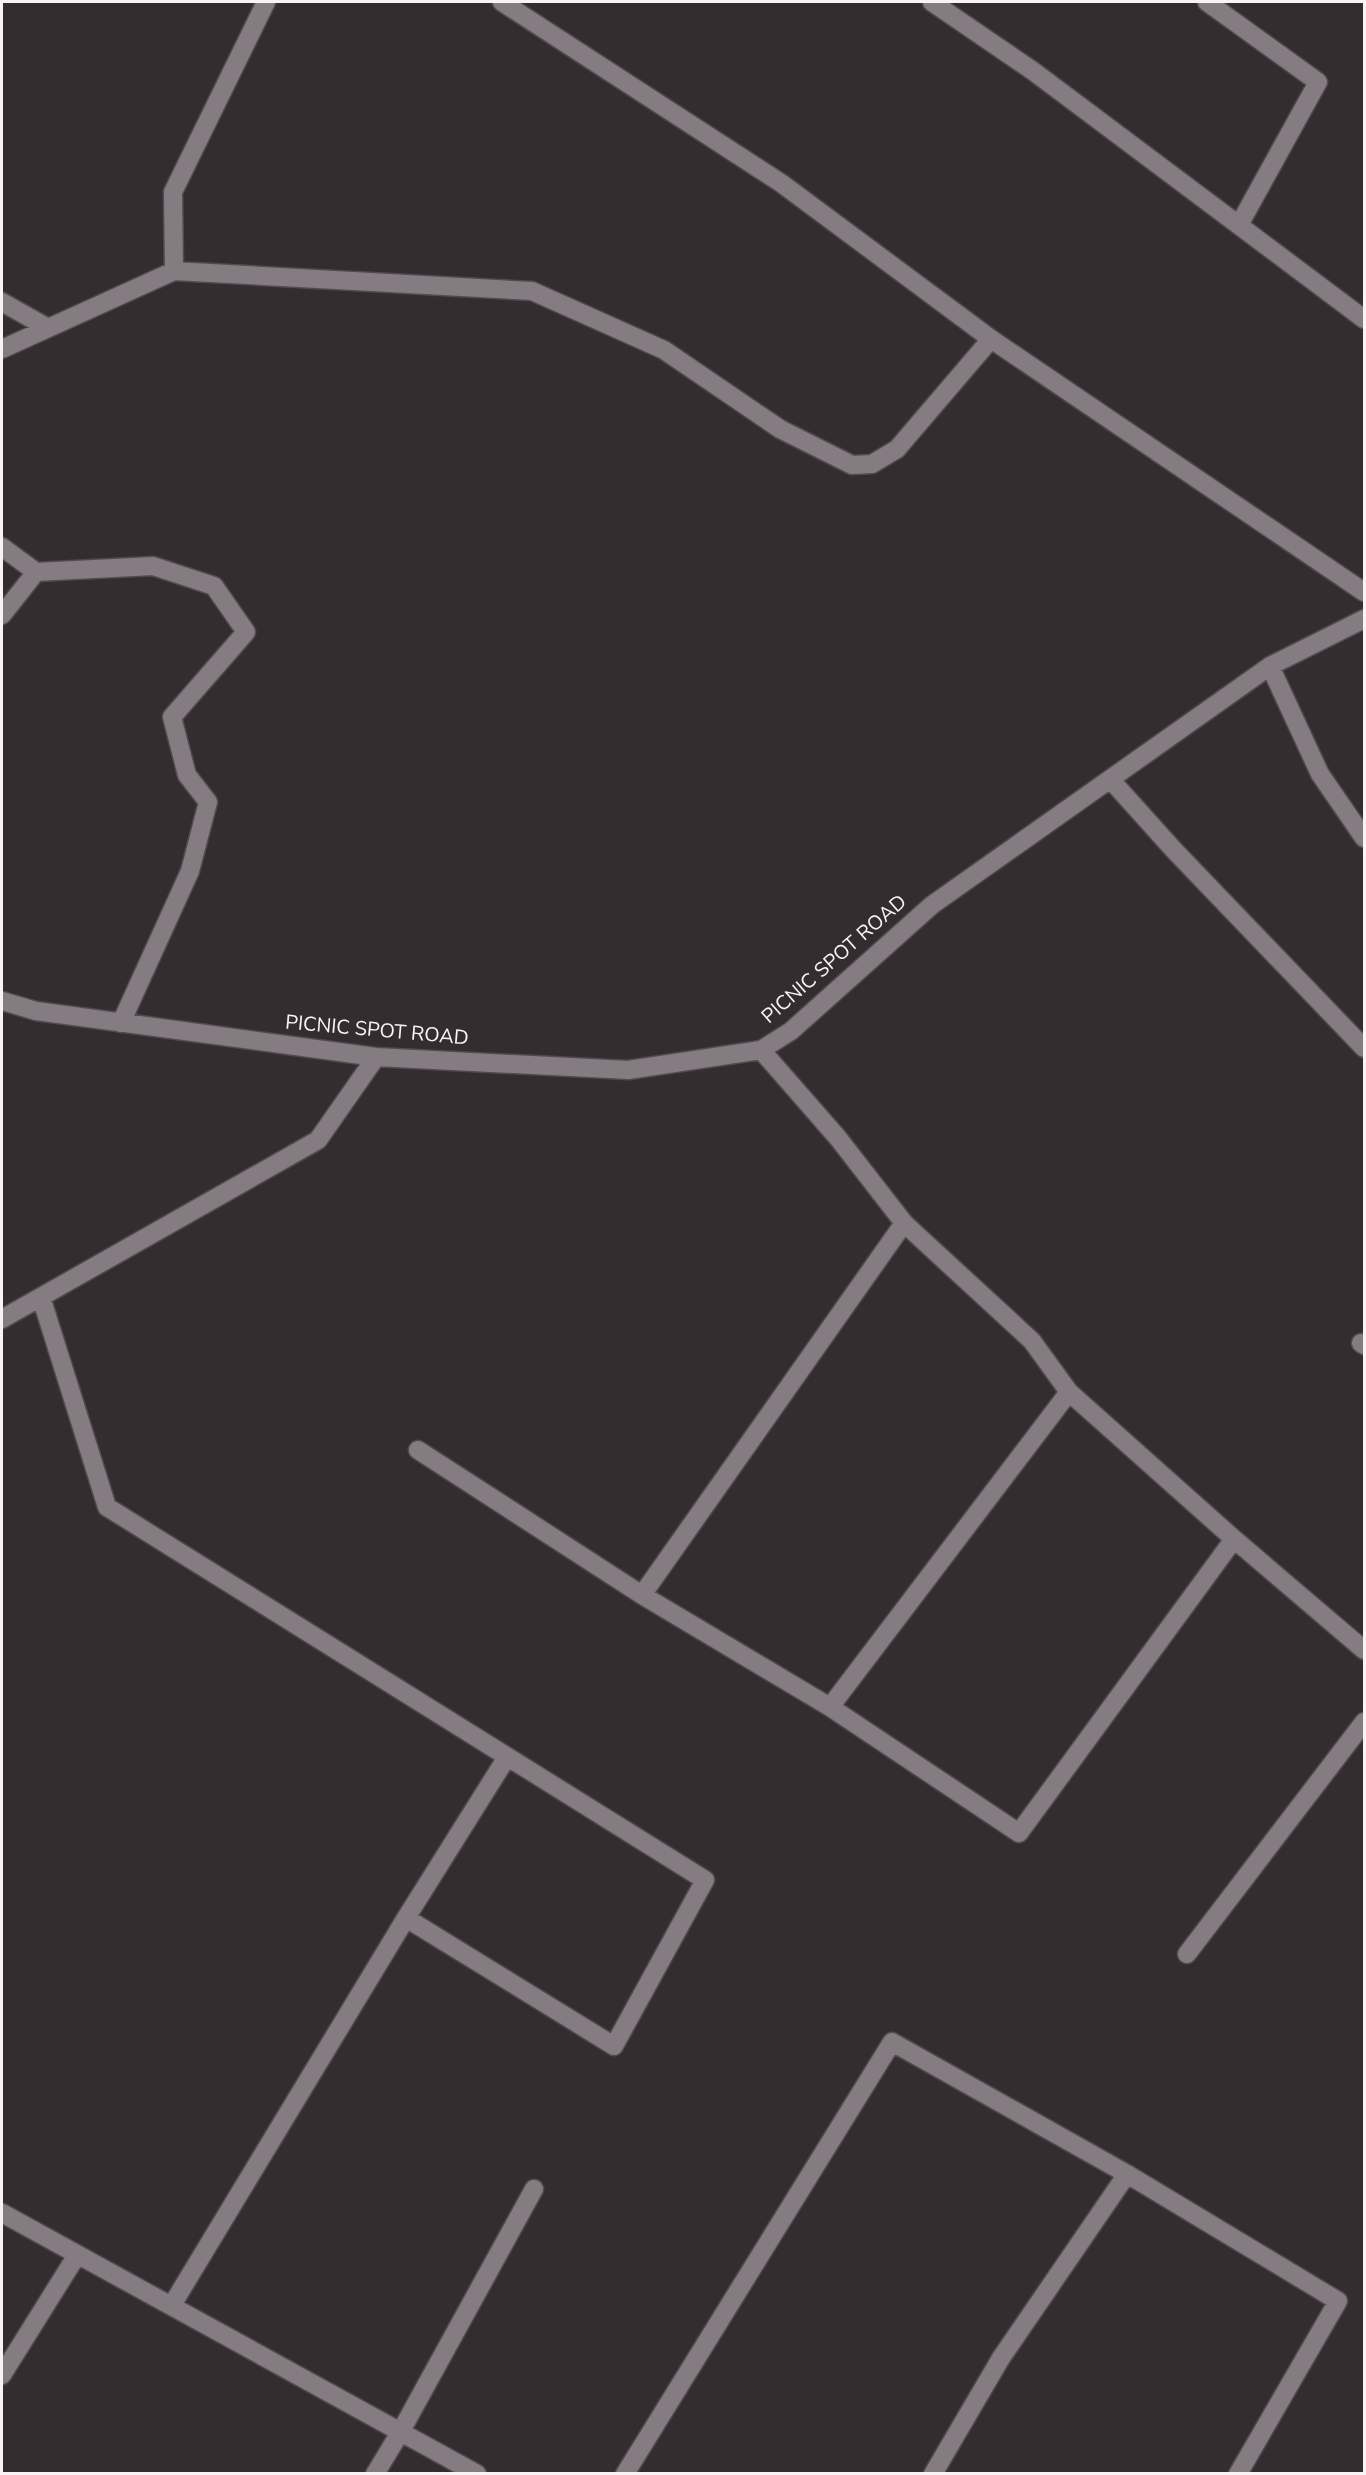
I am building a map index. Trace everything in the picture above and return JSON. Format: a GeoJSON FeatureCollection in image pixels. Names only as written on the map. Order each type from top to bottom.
{"type":"FeatureCollection","features":[{"type":"Feature","properties":{"kind":"street"},"geometry":{"type":"LineString","coordinates":[[174,271],[173,192],[266,2]]}},
{"type":"Feature","properties":{"kind":"street"},"geometry":{"type":"LineString","coordinates":[[502,2],[781,183],[991,339],[1365,592]]}},
{"type":"Feature","properties":{"kind":"street"},"geometry":{"type":"LineString","coordinates":[[932,2],[1033,71],[1365,319]]}},
{"type":"Feature","properties":{"kind":"street"},"geometry":{"type":"LineString","coordinates":[[1207,2],[1318,82],[1239,225]]}},
{"type":"Feature","properties":{"kind":"street"},"geometry":{"type":"LineString","coordinates":[[2,349],[174,271],[532,291],[664,350],[780,429],[852,465],[872,464],[897,449],[991,339]]}},
{"type":"Feature","properties":{"kind":"street"},"geometry":{"type":"LineString","coordinates":[[2,302],[48,328]]}},
{"type":"Feature","properties":{"kind":"street"},"geometry":{"type":"LineString","coordinates":[[2,547],[36,572],[153,566],[214,586],[246,632],[172,717],[187,775],[208,802],[190,871],[121,1023]]}},
{"type":"Feature","properties":{"kind":"street"},"geometry":{"type":"LineString","coordinates":[[2,615],[36,572]]}},
{"type":"Feature","properties":{"kind":"street","name":"PICNIC SPOT ROAD"},"geometry":{"type":"LineString","coordinates":[[2,1001],[36,1011],[376,1057],[628,1070],[761,1050],[791,1031],[932,905],[1270,666],[1365,619]]}},
{"type":"Feature","properties":{"kind":"street"},"geometry":{"type":"LineString","coordinates":[[1270,666],[1320,774],[1365,838]]}},
{"type":"Feature","properties":{"kind":"street"},"geometry":{"type":"LineString","coordinates":[[1110,779],[1173,849],[1365,1048]]}},
{"type":"Feature","properties":{"kind":"street"},"geometry":{"type":"LineString","coordinates":[[761,1050],[838,1138],[904,1223],[1032,1341],[1069,1392],[1234,1539],[1365,1650]]}},
{"type":"Feature","properties":{"kind":"street"},"geometry":{"type":"LineString","coordinates":[[2,1319],[318,1140],[376,1057]]}},
{"type":"Feature","properties":{"kind":"street"},"geometry":{"type":"LineString","coordinates":[[642,1595],[904,1223]]}},
{"type":"Feature","properties":{"kind":"street"},"geometry":{"type":"LineString","coordinates":[[41,1297],[107,1507],[705,1880],[614,2046],[406,1918]]}},
{"type":"Feature","properties":{"kind":"street"},"geometry":{"type":"LineString","coordinates":[[830,1707],[1069,1392]]}},
{"type":"Feature","properties":{"kind":"street"},"geometry":{"type":"LineString","coordinates":[[418,1450],[642,1595],[830,1707],[1019,1833],[1234,1539]]}},
{"type":"Feature","properties":{"kind":"street"},"geometry":{"type":"LineString","coordinates":[[1187,1954],[1365,1722]]}},
{"type":"Feature","properties":{"kind":"street"},"geometry":{"type":"LineString","coordinates":[[172,2305],[406,1918],[507,1757]]}},
{"type":"Feature","properties":{"kind":"street"},"geometry":{"type":"LineString","coordinates":[[625,2474],[892,2042],[1127,2174],[1338,2301],[1238,2474]]}},
{"type":"Feature","properties":{"kind":"street"},"geometry":{"type":"LineString","coordinates":[[933,2474],[1001,2358],[1127,2174]]}},
{"type":"Feature","properties":{"kind":"street"},"geometry":{"type":"LineString","coordinates":[[375,2474],[401,2432],[534,2189]]}},
{"type":"Feature","properties":{"kind":"street"},"geometry":{"type":"LineString","coordinates":[[2,2212],[477,2474]]}},
{"type":"Feature","properties":{"kind":"street"},"geometry":{"type":"LineString","coordinates":[[2,2375],[77,2255]]}}]}
